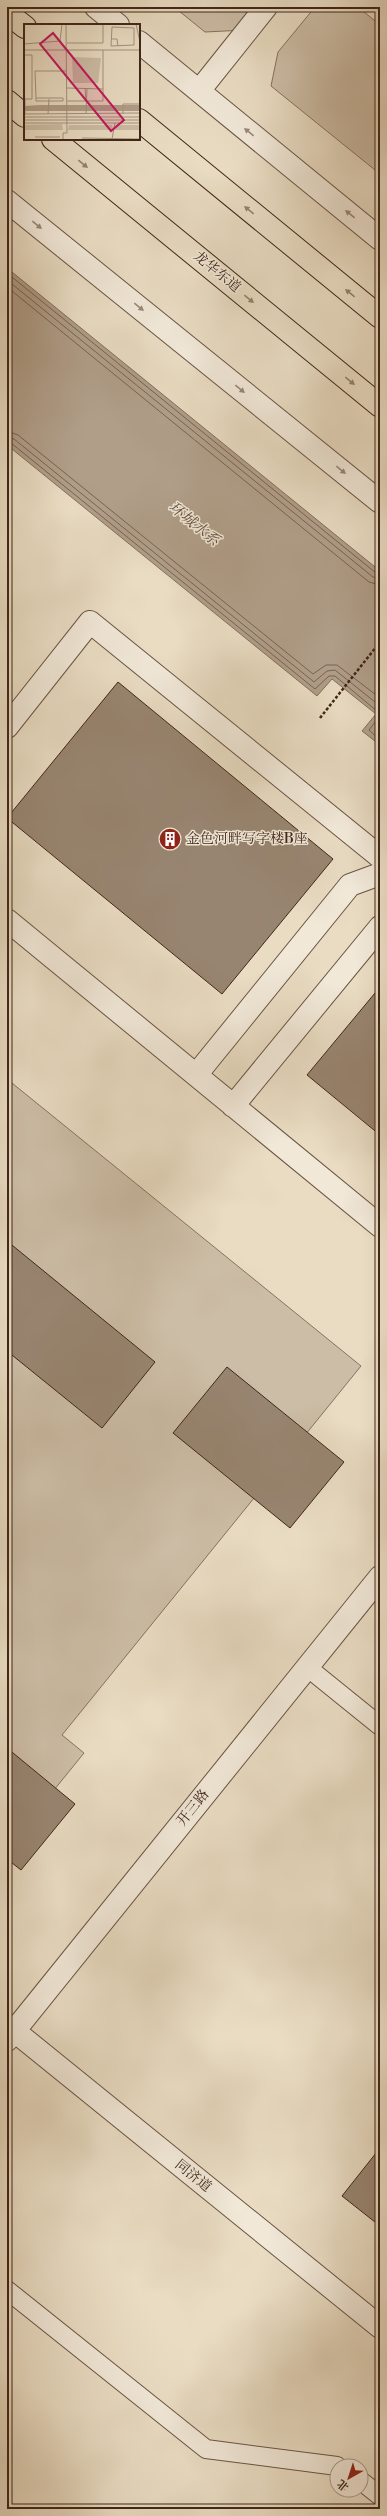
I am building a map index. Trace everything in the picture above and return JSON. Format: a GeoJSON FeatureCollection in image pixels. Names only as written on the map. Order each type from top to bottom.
{"type":"FeatureCollection","features":[{"type":"Feature","properties":{"kind":"main road"},"geometry":{"type":"LineString","coordinates":[[7,13],[24,26]]}},
{"type":"Feature","properties":{"kind":"main road"},"geometry":{"type":"LineString","coordinates":[[7,101],[24,115]]}},
{"type":"Feature","properties":{"kind":"main road"},"geometry":{"type":"LineString","coordinates":[[140,121],[380,317]]}},
{"type":"Feature","properties":{"kind":"main road","name":"龙华东道"},"geometry":{"type":"LineString","coordinates":[[54,140],[380,406]]}},
{"type":"Feature","properties":{"kind":"street"},"geometry":{"type":"LineString","coordinates":[[96,7],[117,24]]}},
{"type":"Feature","properties":{"kind":"street"},"geometry":{"type":"LineString","coordinates":[[199,91],[266,7]]}},
{"type":"Feature","properties":{"kind":"street"},"geometry":{"type":"LineString","coordinates":[[140,43],[380,239]]}},
{"type":"Feature","properties":{"kind":"street"},"geometry":{"type":"LineString","coordinates":[[7,201],[380,502]]}},
{"type":"Feature","properties":{"kind":"street"},"geometry":{"type":"LineString","coordinates":[[7,727],[90,622],[380,856]]}},
{"type":"Feature","properties":{"kind":"street"},"geometry":{"type":"LineString","coordinates":[[196,1075],[350,885],[380,874]]}},
{"type":"Feature","properties":{"kind":"street"},"geometry":{"type":"LineString","coordinates":[[7,920],[380,1226]]}},
{"type":"Feature","properties":{"kind":"street"},"geometry":{"type":"LineString","coordinates":[[233,1106],[380,926]]}},
{"type":"Feature","properties":{"kind":"street","name":"开三路"},"geometry":{"type":"LineString","coordinates":[[9,2032],[380,1577]]}},
{"type":"Feature","properties":{"kind":"street","name":"同济道"},"geometry":{"type":"LineString","coordinates":[[9,2032],[380,2327]]}},
{"type":"Feature","properties":{"kind":"lane"},"geometry":{"type":"LineString","coordinates":[[307,1667],[380,1726]]}},
{"type":"Feature","properties":{"kind":"lane"},"geometry":{"type":"LineString","coordinates":[[7,2290],[206,2450],[329,2465]]}},
{"type":"Feature","properties":{"kind":"lane"},"geometry":{"type":"LineString","coordinates":[[369,2487],[380,2496]]}},
{"type":"Feature","properties":{"kind":"path"},"geometry":{"type":"LineString","coordinates":[[320,718],[380,642]]}},
{"type":"Feature","properties":{"kind":"shaded area"},"geometry":{"type":"Polygon","coordinates":[[[174,7],[264,7],[245,30],[205,32],[174,7]]]}},
{"type":"Feature","properties":{"kind":"shaded area"},"geometry":{"type":"Polygon","coordinates":[[[315,7],[358,7],[380,25],[380,174],[271,86],[278,52],[315,7]]]}},
{"type":"Feature","properties":{"kind":"shaded area"},"geometry":{"type":"Polygon","coordinates":[[[7,1079],[361,1366],[62,1735],[84,1753],[24,1827],[7,1813],[7,1079]]]}},
{"type":"Feature","properties":{"kind":"water","name":"环城水系"},"geometry":{"type":"Polygon","coordinates":[[[7,268],[380,571],[380,745],[362,731],[376,714],[332,679],[317,696],[7,445],[7,268]]]}},
{"type":"Feature","properties":{"kind":"building","name":"金色河畔写字楼B座"},"geometry":{"type":"Polygon","coordinates":[[[118,682],[333,859],[222,994],[7,818],[118,682]]]}},
{"type":"Feature","properties":{"kind":"building"},"geometry":{"type":"Polygon","coordinates":[[[380,987],[380,1135],[307,1075],[380,987]]]}},
{"type":"Feature","properties":{"kind":"building"},"geometry":{"type":"Polygon","coordinates":[[[7,1241],[155,1362],[102,1428],[7,1351],[7,1241]]]}},
{"type":"Feature","properties":{"kind":"building"},"geometry":{"type":"Polygon","coordinates":[[[227,1367],[344,1462],[290,1528],[173,1433],[227,1367]]]}},
{"type":"Feature","properties":{"kind":"building"},"geometry":{"type":"Polygon","coordinates":[[[7,1748],[75,1804],[21,1870],[7,1859],[7,1748]]]}},
{"type":"Feature","properties":{"kind":"building"},"geometry":{"type":"Polygon","coordinates":[[[380,2148],[380,2226],[342,2196],[380,2148]]]}},
{"type":"Feature","properties":{"kind":"place","name":"金色河畔写字楼B座"},"geometry":{"type":"Point","coordinates":[170,839]}}]}
